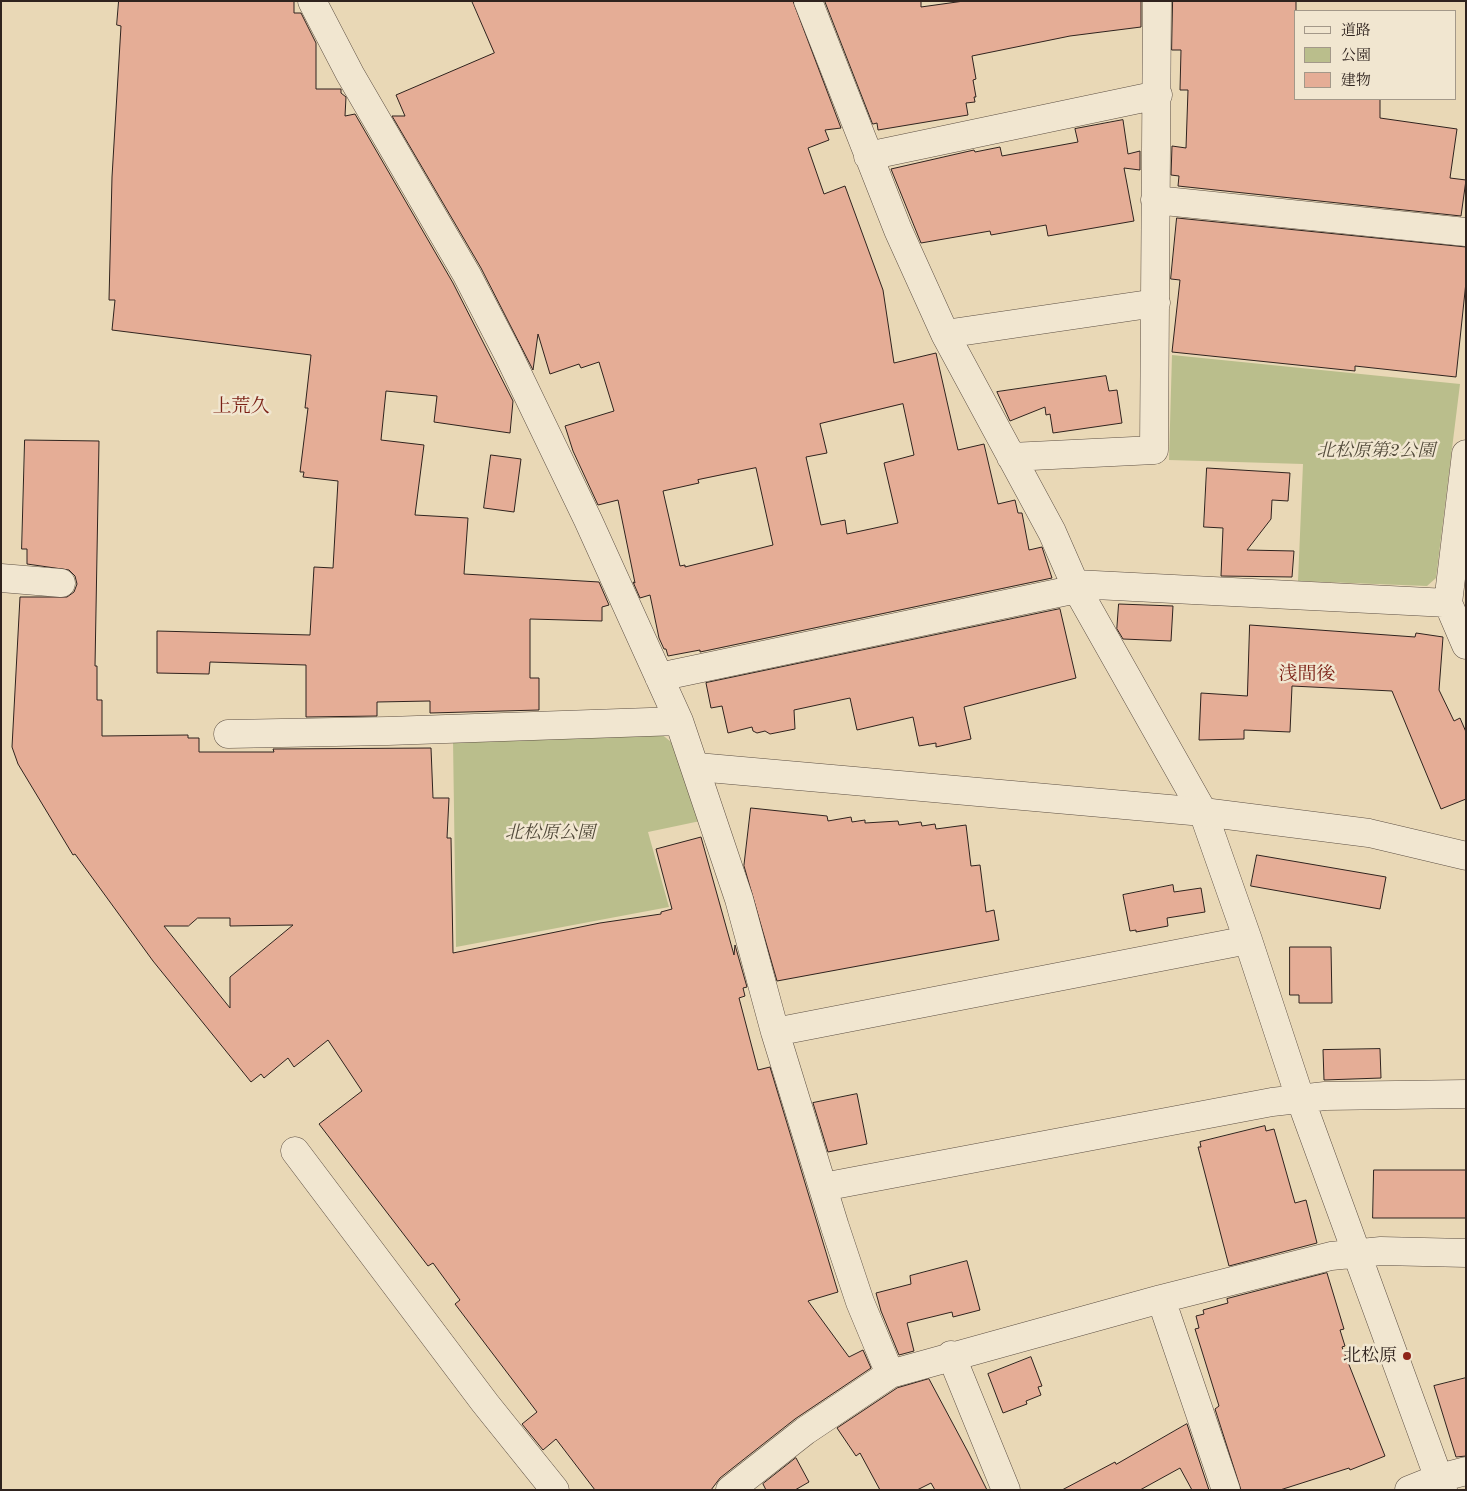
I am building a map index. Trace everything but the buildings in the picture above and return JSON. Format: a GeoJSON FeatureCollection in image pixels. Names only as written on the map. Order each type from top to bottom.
{"type":"FeatureCollection","features":[{"type":"Feature","properties":{"kind":"street"},"geometry":{"type":"LineString","coordinates":[[312,1],[350,74],[466,275],[508,354],[588,520],[679,721],[697,767],[740,899],[775,1032],[860,1302],[890,1374]]}},
{"type":"Feature","properties":{"kind":"street"},"geometry":{"type":"LineString","coordinates":[[808,1],[898,230],[945,334],[1052,532],[1076,586],[1202,812],[1248,940],[1300,1098],[1355,1253],[1441,1484]]}},
{"type":"Feature","properties":{"kind":"street"},"geometry":{"type":"LineString","coordinates":[[1011,457],[1154,450],[1158,95],[1156,1]]}},
{"type":"Feature","properties":{"kind":"street"},"geometry":{"type":"LineString","coordinates":[[868,156],[1158,95]]}},
{"type":"Feature","properties":{"kind":"street"},"geometry":{"type":"LineString","coordinates":[[1156,200],[1466,232]]}},
{"type":"Feature","properties":{"kind":"street"},"geometry":{"type":"LineString","coordinates":[[945,334],[1156,303]]}},
{"type":"Feature","properties":{"kind":"street"},"geometry":{"type":"LineString","coordinates":[[1466,454],[1448,603],[1466,645]]}},
{"type":"Feature","properties":{"kind":"street"},"geometry":{"type":"LineString","coordinates":[[1,578],[61,583]]}},
{"type":"Feature","properties":{"kind":"street"},"geometry":{"type":"LineString","coordinates":[[659,677],[1076,586],[1448,603]]}},
{"type":"Feature","properties":{"kind":"street"},"geometry":{"type":"LineString","coordinates":[[228,734],[388,731],[679,721]]}},
{"type":"Feature","properties":{"kind":"street"},"geometry":{"type":"LineString","coordinates":[[697,767],[1202,812],[1369,834],[1466,856]]}},
{"type":"Feature","properties":{"kind":"street"},"geometry":{"type":"LineString","coordinates":[[775,1032],[1248,940]]}},
{"type":"Feature","properties":{"kind":"street"},"geometry":{"type":"LineString","coordinates":[[823,1187],[1300,1098],[1466,1094]]}},
{"type":"Feature","properties":{"kind":"street"},"geometry":{"type":"LineString","coordinates":[[295,1151],[485,1403],[555,1490]]}},
{"type":"Feature","properties":{"kind":"street"},"geometry":{"type":"LineString","coordinates":[[730,1490],[805,1431],[890,1374],[951,1355],[1331,1256],[1381,1251],[1466,1253]]}},
{"type":"Feature","properties":{"kind":"street"},"geometry":{"type":"LineString","coordinates":[[1161,1299],[1226,1490]]}},
{"type":"Feature","properties":{"kind":"street"},"geometry":{"type":"LineString","coordinates":[[951,1355],[1006,1490]]}},
{"type":"Feature","properties":{"kind":"street"},"geometry":{"type":"LineString","coordinates":[[1409,1490],[1441,1484],[1466,1471]]}},
{"type":"Feature","properties":{"kind":"green space","name":"北松原第2公園"},"geometry":{"type":"Polygon","coordinates":[[[1172,355],[1460,384],[1436,578],[1427,586],[1298,581],[1303,464],[1169,460],[1172,355]]]}},
{"type":"Feature","properties":{"kind":"green space","name":"北松原公園"},"geometry":{"type":"Polygon","coordinates":[[[660,733],[676,746],[705,820],[648,832],[669,907],[456,947],[453,740],[660,733]]]}},
{"type":"Feature","properties":{"kind":"place","name":"北松原"},"geometry":{"type":"Point","coordinates":[1407,1356]}},
{"type":"Feature","properties":{"kind":"district","name":"上荒久"},"geometry":{"type":"Point","coordinates":[241,407]}},
{"type":"Feature","properties":{"kind":"district","name":"浅間後"},"geometry":{"type":"Point","coordinates":[1307,675]}}]}
